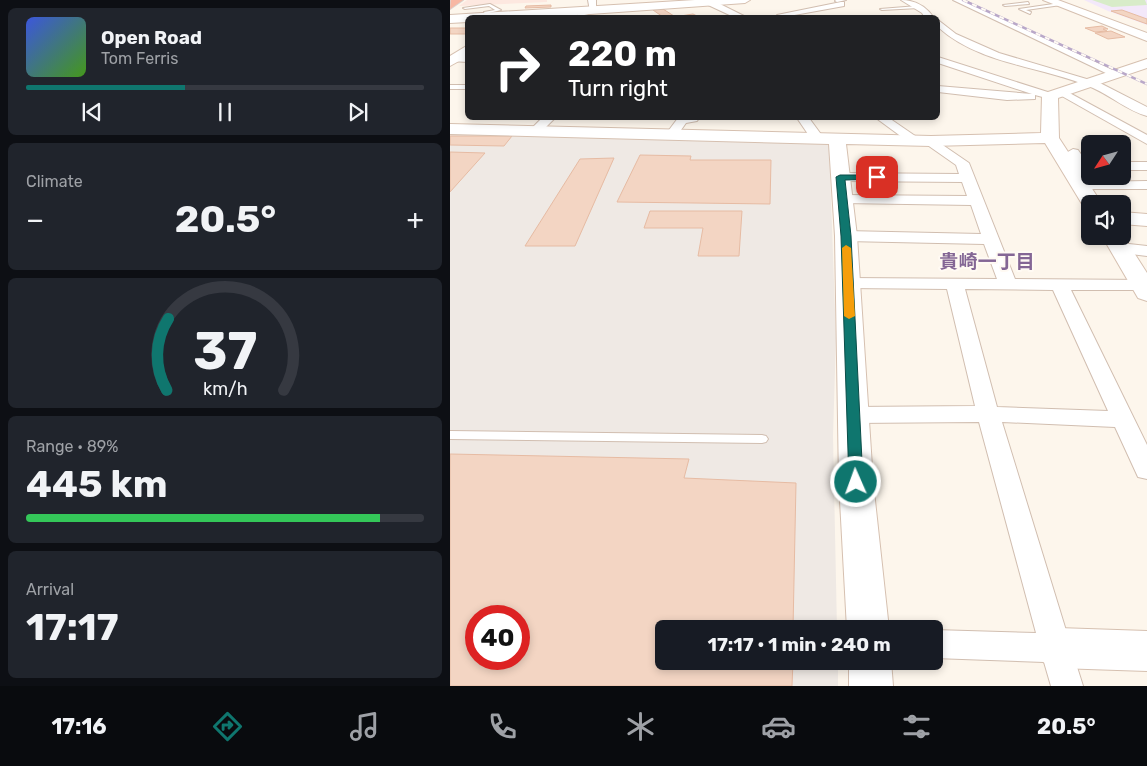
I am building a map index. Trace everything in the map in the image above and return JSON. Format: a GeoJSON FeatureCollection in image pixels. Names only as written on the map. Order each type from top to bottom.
{"type":"FeatureCollection","features":[{"type":"Feature","properties":{"kind":"highway"},"geometry":{"type":"LineString","coordinates":[[450,6],[465,11]]}},
{"type":"Feature","properties":{"kind":"street"},"geometry":{"type":"LineString","coordinates":[[518,15],[745,0]]}},
{"type":"Feature","properties":{"kind":"street"},"geometry":{"type":"LineString","coordinates":[[905,0],[918,7],[925,15]]}},
{"type":"Feature","properties":{"kind":"street"},"geometry":{"type":"LineString","coordinates":[[957,0],[1086,60],[1122,72]]}},
{"type":"Feature","properties":{"kind":"street"},"geometry":{"type":"LineString","coordinates":[[973,0],[1122,72]]}},
{"type":"Feature","properties":{"kind":"street"},"geometry":{"type":"LineString","coordinates":[[709,2],[737,15]]}},
{"type":"Feature","properties":{"kind":"street"},"geometry":{"type":"LineString","coordinates":[[781,15],[841,3]]}},
{"type":"Feature","properties":{"kind":"street"},"geometry":{"type":"LineString","coordinates":[[1053,4],[1147,37]]}},
{"type":"Feature","properties":{"kind":"street"},"geometry":{"type":"LineString","coordinates":[[450,19],[465,11]]}},
{"type":"Feature","properties":{"kind":"street"},"geometry":{"type":"LineString","coordinates":[[940,27],[953,36],[996,55],[1088,83],[1147,112]]}},
{"type":"Feature","properties":{"kind":"street"},"geometry":{"type":"LineString","coordinates":[[1056,52],[1075,61],[1086,60]]}},
{"type":"Feature","properties":{"kind":"street"},"geometry":{"type":"LineString","coordinates":[[940,61],[1057,94],[1147,140]]}},
{"type":"Feature","properties":{"kind":"street"},"geometry":{"type":"LineString","coordinates":[[940,83],[998,98],[1057,94],[1147,63]]}},
{"type":"Feature","properties":{"kind":"street"},"geometry":{"type":"LineString","coordinates":[[940,89],[960,89]]}},
{"type":"Feature","properties":{"kind":"street"},"geometry":{"type":"LineString","coordinates":[[1050,138],[1057,94]]}},
{"type":"Feature","properties":{"kind":"street"},"geometry":{"type":"LineString","coordinates":[[535,131],[547,120]]}},
{"type":"Feature","properties":{"kind":"street"},"geometry":{"type":"LineString","coordinates":[[672,134],[682,120]]}},
{"type":"Feature","properties":{"kind":"street"},"geometry":{"type":"LineString","coordinates":[[806,120],[827,137],[841,188],[846,236],[853,416],[867,620]]}},
{"type":"Feature","properties":{"kind":"street"},"geometry":{"type":"LineString","coordinates":[[886,120],[962,163],[1008,284]]}},
{"type":"Feature","properties":{"kind":"street"},"geometry":{"type":"LineString","coordinates":[[450,129],[923,140],[1050,138],[1081,170]]}},
{"type":"Feature","properties":{"kind":"street"},"geometry":{"type":"LineString","coordinates":[[1073,153],[1081,168]]}},
{"type":"Feature","properties":{"kind":"street"},"geometry":{"type":"LineString","coordinates":[[1131,166],[1147,166]]}},
{"type":"Feature","properties":{"kind":"street"},"geometry":{"type":"LineString","coordinates":[[841,188],[968,178]]}},
{"type":"Feature","properties":{"kind":"street"},"geometry":{"type":"LineString","coordinates":[[1131,182],[1147,185]]}},
{"type":"Feature","properties":{"kind":"street"},"geometry":{"type":"LineString","coordinates":[[841,188],[977,201]]}},
{"type":"Feature","properties":{"kind":"street"},"geometry":{"type":"LineString","coordinates":[[1131,219],[1147,220]]}},
{"type":"Feature","properties":{"kind":"street"},"geometry":{"type":"LineString","coordinates":[[846,236],[991,239]]}},
{"type":"Feature","properties":{"kind":"street"},"geometry":{"type":"LineString","coordinates":[[1118,245],[1146,288]]}},
{"type":"Feature","properties":{"kind":"street"},"geometry":{"type":"LineString","coordinates":[[1126,245],[1147,251]]}},
{"type":"Feature","properties":{"kind":"street"},"geometry":{"type":"LineString","coordinates":[[848,283],[1008,284],[1146,288]]}},
{"type":"Feature","properties":{"kind":"street"},"geometry":{"type":"LineString","coordinates":[[955,284],[988,414],[1062,667]]}},
{"type":"Feature","properties":{"kind":"street"},"geometry":{"type":"LineString","coordinates":[[1060,285],[1147,470]]}},
{"type":"Feature","properties":{"kind":"street"},"geometry":{"type":"LineString","coordinates":[[853,416],[988,414],[1123,420]]}},
{"type":"Feature","properties":{"kind":"street"},"geometry":{"type":"LineString","coordinates":[[943,646],[1062,667],[1147,651]]}},
{"type":"Feature","properties":{"kind":"street"},"geometry":{"type":"LineString","coordinates":[[870,670],[871,686]]}},
{"type":"Feature","properties":{"kind":"lane"},"geometry":{"type":"LineString","coordinates":[[1001,0],[1012,5]]}},
{"type":"Feature","properties":{"kind":"lane"},"geometry":{"type":"LineString","coordinates":[[1005,5],[1053,4]]}},
{"type":"Feature","properties":{"kind":"lane"},"geometry":{"type":"LineString","coordinates":[[1030,13],[1022,9],[1053,4]]}},
{"type":"Feature","properties":{"kind":"lane"},"geometry":{"type":"LineString","coordinates":[[490,5],[499,10],[496,12],[471,14],[465,11],[490,5]]}},
{"type":"Feature","properties":{"kind":"lane"},"geometry":{"type":"LineString","coordinates":[[882,9],[918,7]]}},
{"type":"Feature","properties":{"kind":"lane"},"geometry":{"type":"LineString","coordinates":[[450,87],[465,87]]}},
{"type":"Feature","properties":{"kind":"lane"},"geometry":{"type":"LineString","coordinates":[[450,435],[762,439]]}},
{"type":"Feature","properties":{"kind":"shaded area"},"geometry":{"type":"Polygon","coordinates":[[[467,0],[547,0],[547,2],[459,6],[467,0]]]}},
{"type":"Feature","properties":{"kind":"shaded area"},"geometry":{"type":"Polygon","coordinates":[[[1084,0],[1147,0],[1147,25],[1108,11],[1084,0]]]}},
{"type":"Feature","properties":{"kind":"shaded area"},"geometry":{"type":"Polygon","coordinates":[[[450,132],[822,142],[829,144],[836,338],[833,436],[837,620],[655,620],[655,670],[838,670],[838,686],[450,686],[450,132]]]}},
{"type":"Feature","properties":{"kind":"green space"},"geometry":{"type":"Polygon","coordinates":[[[1092,0],[1145,0],[1147,5],[1112,7],[1092,0]]]}},
{"type":"Feature","properties":{"kind":"building"},"geometry":{"type":"Polygon","coordinates":[[[551,5],[551,7],[525,8],[526,6],[551,5]]]}},
{"type":"Feature","properties":{"kind":"building"},"geometry":{"type":"Polygon","coordinates":[[[663,9],[672,15],[660,15],[653,10],[663,9]]]}},
{"type":"Feature","properties":{"kind":"building"},"geometry":{"type":"Polygon","coordinates":[[[1122,10],[1147,19],[1147,24],[1111,11],[1122,10]]]}},
{"type":"Feature","properties":{"kind":"building"},"geometry":{"type":"Polygon","coordinates":[[[1102,26],[1108,29],[1103,29],[1107,31],[1095,32],[1085,28],[1102,26]]]}},
{"type":"Feature","properties":{"kind":"building"},"geometry":{"type":"Polygon","coordinates":[[[450,28],[465,28],[465,34],[450,34],[450,28]]]}},
{"type":"Feature","properties":{"kind":"building"},"geometry":{"type":"Polygon","coordinates":[[[1111,31],[1125,37],[1108,39],[1095,33],[1111,31]]]}},
{"type":"Feature","properties":{"kind":"building"},"geometry":{"type":"Polygon","coordinates":[[[450,136],[512,136],[504,146],[450,145],[450,136]]]}},
{"type":"Feature","properties":{"kind":"building"},"geometry":{"type":"Polygon","coordinates":[[[450,152],[485,153],[450,192],[450,152]]]}},
{"type":"Feature","properties":{"kind":"building"},"geometry":{"type":"Polygon","coordinates":[[[640,155],[691,156],[690,160],[771,160],[770,204],[617,202],[640,155]]]}},
{"type":"Feature","properties":{"kind":"building"},"geometry":{"type":"Polygon","coordinates":[[[614,158],[575,246],[525,246],[580,159],[614,158]]]}},
{"type":"Feature","properties":{"kind":"building"},"geometry":{"type":"Polygon","coordinates":[[[650,211],[742,211],[739,256],[698,256],[703,228],[644,228],[650,211]]]}},
{"type":"Feature","properties":{"kind":"building"},"geometry":{"type":"Polygon","coordinates":[[[450,454],[689,459],[684,478],[796,483],[793,620],[655,620],[655,670],[793,670],[792,686],[450,686],[450,454]]]}},
{"type":"Feature","properties":{"kind":"railway"},"geometry":{"type":"LineString","coordinates":[[963,0],[1147,84]]}},
{"type":"Feature","properties":{"kind":"slow traffic"},"geometry":{"type":"LineString","coordinates":[[846,248],[849,316]]}},
{"type":"Feature","properties":{"kind":"district","name":"貴崎一丁目"},"geometry":{"type":"Point","coordinates":[987,261]}},
{"type":"Feature","properties":{"kind":"route"},"geometry":{"type":"LineString","coordinates":[[856,482],[846,236],[840,177],[877,177]]}}]}
